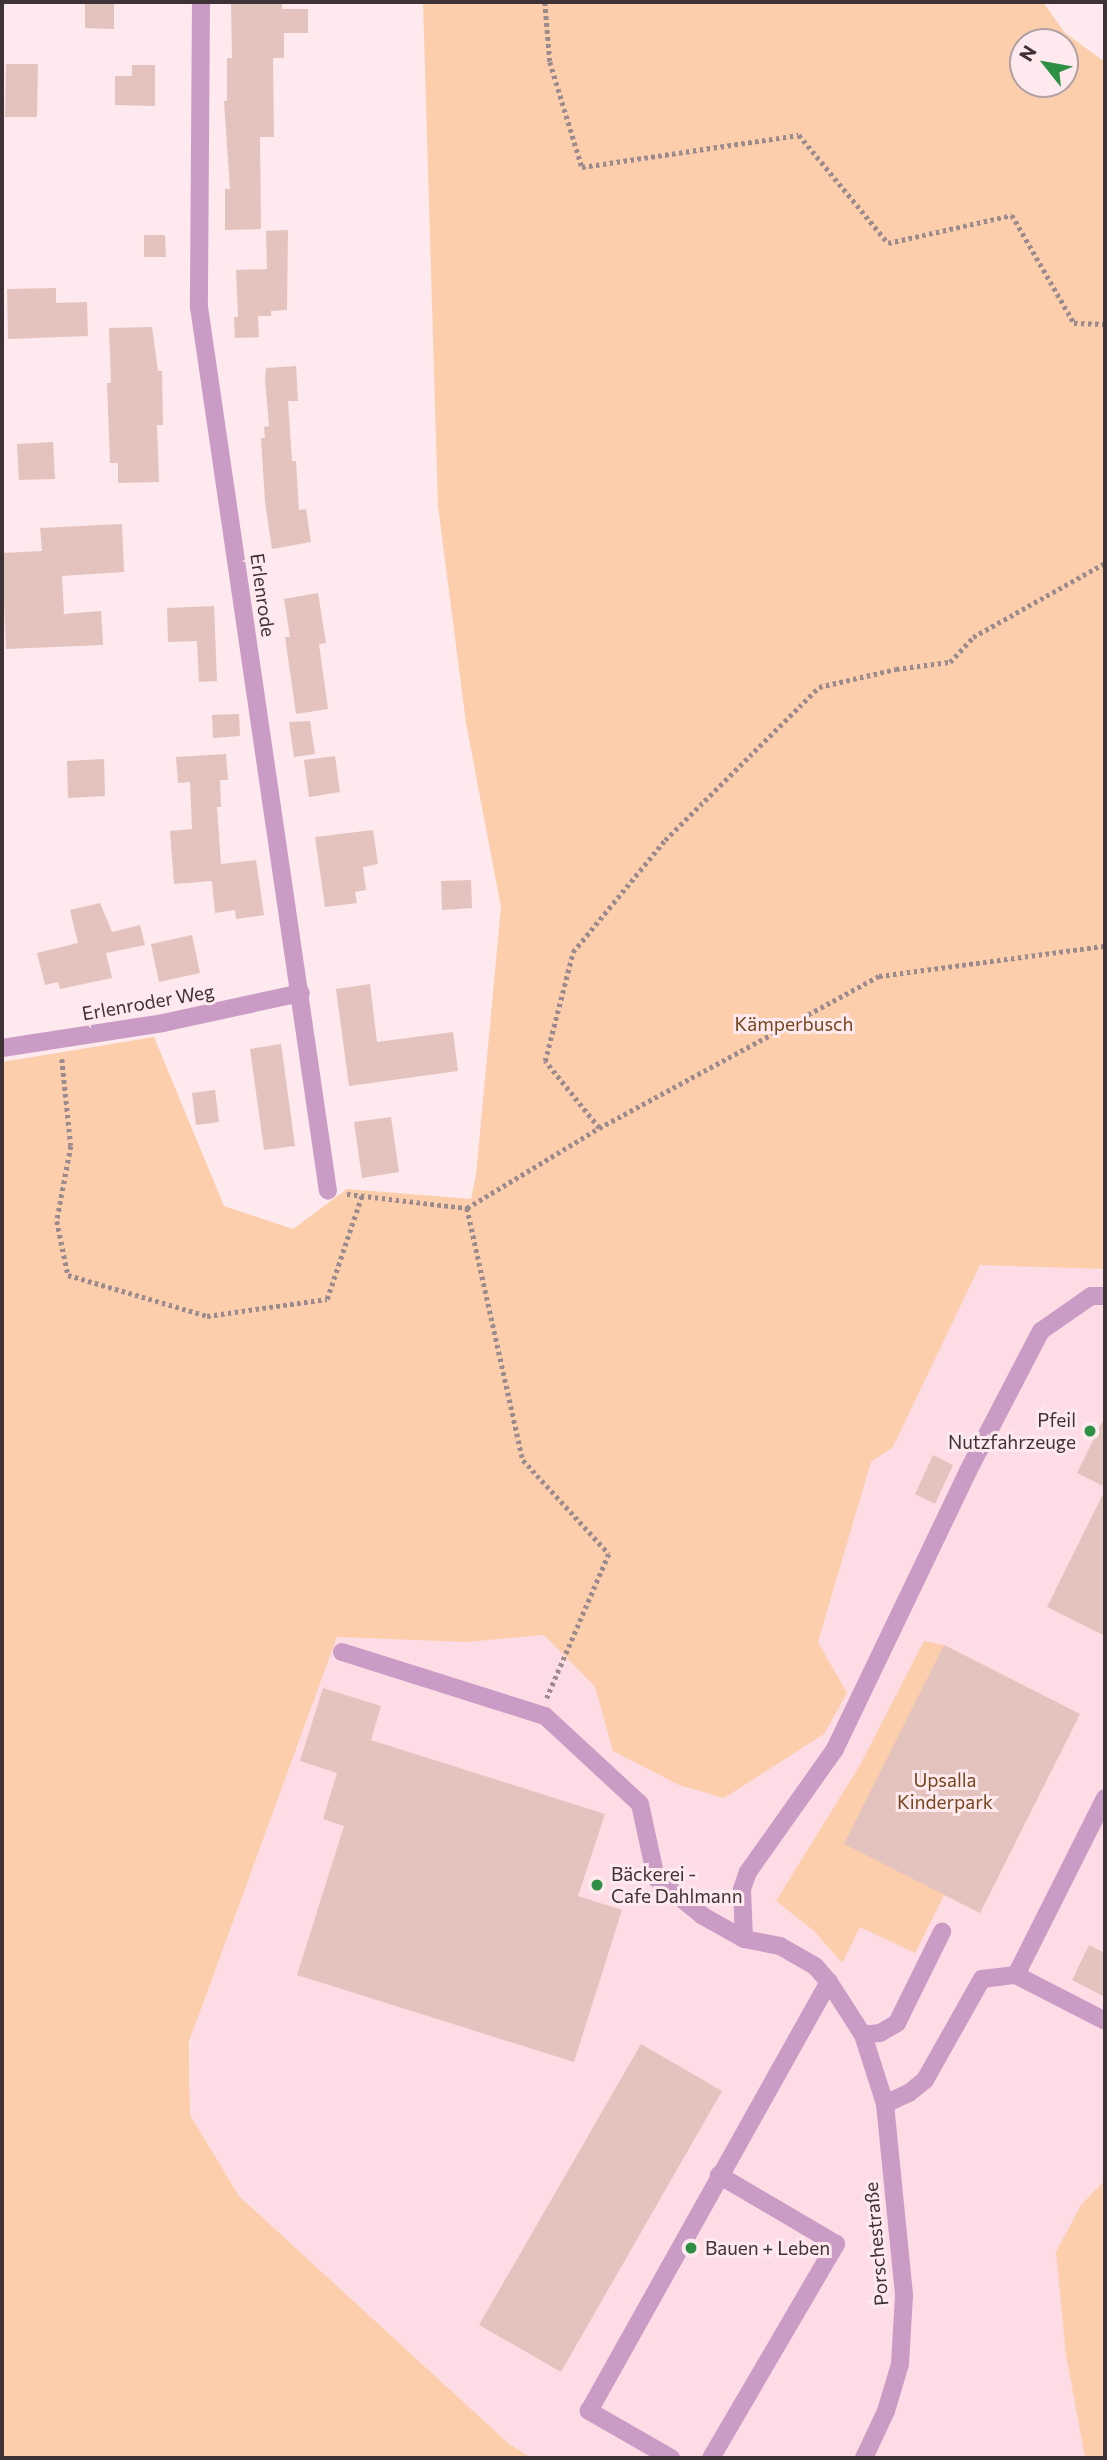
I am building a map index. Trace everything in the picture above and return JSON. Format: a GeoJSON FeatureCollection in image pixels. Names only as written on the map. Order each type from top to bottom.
{"type":"FeatureCollection","features":[{"type":"Feature","properties":{"kind":"street","name":"Erlenrode"},"geometry":{"type":"LineString","coordinates":[[201,2],[199,307],[328,1191]]}},
{"type":"Feature","properties":{"kind":"street","name":"Erlenroder Weg"},"geometry":{"type":"LineString","coordinates":[[2,1048],[163,1023],[301,993]]}},
{"type":"Feature","properties":{"kind":"street"},"geometry":{"type":"LineString","coordinates":[[744,1939],[743,1889],[748,1872],[835,1749],[968,1471],[1041,1331],[1091,1296],[1105,1296]]}},
{"type":"Feature","properties":{"kind":"street"},"geometry":{"type":"LineString","coordinates":[[342,1652],[540,1715]]}},
{"type":"Feature","properties":{"kind":"street","name":"Porschestraße"},"geometry":{"type":"LineString","coordinates":[[540,1715],[545,1716],[640,1804],[656,1878],[703,1916],[744,1939],[780,1946],[815,1966],[829,1982],[863,2035],[885,2104],[904,2296],[901,2350],[886,2411],[864,2458]]}},
{"type":"Feature","properties":{"kind":"street"},"geometry":{"type":"LineString","coordinates":[[1016,1975],[1105,1798]]}},
{"type":"Feature","properties":{"kind":"street"},"geometry":{"type":"LineString","coordinates":[[863,2035],[880,2033],[897,2023],[943,1932]]}},
{"type":"Feature","properties":{"kind":"street"},"geometry":{"type":"LineString","coordinates":[[885,2104],[909,2093],[925,2080],[982,1979],[1016,1975],[1105,2021]]}},
{"type":"Feature","properties":{"kind":"street"},"geometry":{"type":"LineString","coordinates":[[671,2458],[589,2411],[829,1982]]}},
{"type":"Feature","properties":{"kind":"street"},"geometry":{"type":"LineString","coordinates":[[711,2458],[836,2244],[719,2175]]}},
{"type":"Feature","properties":{"kind":"path"},"geometry":{"type":"LineString","coordinates":[[545,2],[550,62],[582,167],[799,135],[888,243],[1012,215],[1074,323],[1105,324]]}},
{"type":"Feature","properties":{"kind":"path"},"geometry":{"type":"LineString","coordinates":[[600,1128],[545,1061],[573,952],[665,840],[818,687],[896,669],[950,662],[973,637],[1105,563]]}},
{"type":"Feature","properties":{"kind":"path"},"geometry":{"type":"LineString","coordinates":[[328,1191],[467,1208],[600,1128],[879,976],[1105,946]]}},
{"type":"Feature","properties":{"kind":"path"},"geometry":{"type":"LineString","coordinates":[[60,1039],[71,1146],[57,1221],[68,1275],[207,1316],[327,1299],[362,1195]]}},
{"type":"Feature","properties":{"kind":"path"},"geometry":{"type":"LineString","coordinates":[[467,1208],[523,1460],[609,1554],[540,1715]]}},
{"type":"Feature","properties":{"kind":"shaded area"},"geometry":{"type":"Polygon","coordinates":[[[980,1264],[1105,1269],[1105,2180],[1081,2205],[1066,2355],[1085,2458],[531,2458],[508,2443],[239,2196],[190,2115],[191,2037],[337,1637],[475,1641],[544,1635],[595,1687],[614,1751],[847,1694],[818,1642],[871,1462],[893,1447],[980,1264]]]}},
{"type":"Feature","properties":{"kind":"green space","name":"Kämperbusch"},"geometry":{"type":"Polygon","coordinates":[[[423,2],[1043,2],[1061,28],[1009,28],[1009,98],[1079,98],[1079,43],[1105,62],[1105,1269],[980,1265],[893,1447],[871,1462],[818,1642],[847,1693],[824,1734],[724,1798],[679,1785],[613,1751],[595,1687],[544,1635],[467,1642],[337,1637],[189,2042],[190,2115],[239,2196],[508,2443],[531,2458],[2,2458],[2,1062],[154,1037],[224,1206],[293,1229],[347,1189],[471,1199],[476,1175],[501,907],[466,723],[438,506],[423,2]]]}},
{"type":"Feature","properties":{"kind":"green space","name":"Upsalla Kinderpark"},"geometry":{"type":"Polygon","coordinates":[[[924,1641],[944,1645],[1080,1714],[980,1913],[944,1895],[915,1953],[860,1927],[842,1963],[814,1931],[776,1901],[860,1765],[924,1641]]]}},
{"type":"Feature","properties":{"kind":"green space"},"geometry":{"type":"Polygon","coordinates":[[[1105,2180],[1105,2458],[1085,2458],[1066,2355],[1056,2252],[1081,2205],[1105,2180]]]}},
{"type":"Feature","properties":{"kind":"building"},"geometry":{"type":"Polygon","coordinates":[[[85,2],[114,2],[114,29],[85,28],[85,2]]]}},
{"type":"Feature","properties":{"kind":"building"},"geometry":{"type":"Polygon","coordinates":[[[231,4],[282,4],[282,9],[308,9],[308,33],[284,33],[284,58],[273,58],[274,137],[260,137],[261,229],[225,230],[225,189],[230,189],[224,101],[227,101],[227,58],[232,58],[231,4]]]}},
{"type":"Feature","properties":{"kind":"building"},"geometry":{"type":"Polygon","coordinates":[[[6,64],[38,64],[37,117],[5,117],[6,64]]]}},
{"type":"Feature","properties":{"kind":"building"},"geometry":{"type":"Polygon","coordinates":[[[132,65],[155,65],[155,106],[115,105],[115,76],[132,76],[132,65]]]}},
{"type":"Feature","properties":{"kind":"building"},"geometry":{"type":"Polygon","coordinates":[[[288,230],[287,310],[271,311],[271,316],[258,316],[259,337],[235,338],[234,317],[238,317],[236,270],[267,269],[266,231],[288,230]]]}},
{"type":"Feature","properties":{"kind":"building"},"geometry":{"type":"Polygon","coordinates":[[[144,235],[165,235],[166,257],[144,257],[144,235]]]}},
{"type":"Feature","properties":{"kind":"building"},"geometry":{"type":"Polygon","coordinates":[[[56,288],[56,303],[87,302],[88,336],[8,339],[7,289],[56,288]]]}},
{"type":"Feature","properties":{"kind":"building"},"geometry":{"type":"Polygon","coordinates":[[[152,327],[158,371],[162,371],[163,425],[157,425],[159,482],[118,483],[118,463],[110,463],[107,383],[111,383],[109,328],[152,327]]]}},
{"type":"Feature","properties":{"kind":"building"},"geometry":{"type":"Polygon","coordinates":[[[296,366],[298,401],[288,401],[292,461],[296,461],[299,510],[306,509],[311,542],[272,549],[265,502],[261,438],[265,438],[264,427],[269,426],[266,368],[296,366]]]}},
{"type":"Feature","properties":{"kind":"building"},"geometry":{"type":"Polygon","coordinates":[[[53,442],[55,479],[19,480],[17,444],[53,442]]]}},
{"type":"Feature","properties":{"kind":"building"},"geometry":{"type":"Polygon","coordinates":[[[122,524],[124,572],[62,576],[64,614],[101,611],[103,645],[6,649],[2,553],[42,551],[40,528],[122,524]]]}},
{"type":"Feature","properties":{"kind":"building"},"geometry":{"type":"Polygon","coordinates":[[[318,593],[326,643],[319,644],[328,709],[296,714],[285,637],[290,637],[284,599],[318,593]]]}},
{"type":"Feature","properties":{"kind":"building"},"geometry":{"type":"Polygon","coordinates":[[[214,606],[217,681],[199,682],[197,641],[168,642],[167,608],[214,606]]]}},
{"type":"Feature","properties":{"kind":"building"},"geometry":{"type":"Polygon","coordinates":[[[239,714],[240,736],[213,738],[212,715],[239,714]]]}},
{"type":"Feature","properties":{"kind":"building"},"geometry":{"type":"Polygon","coordinates":[[[310,721],[315,754],[294,757],[289,722],[310,721]]]}},
{"type":"Feature","properties":{"kind":"building"},"geometry":{"type":"Polygon","coordinates":[[[226,754],[228,780],[220,780],[221,807],[217,807],[221,864],[256,860],[264,915],[236,919],[235,910],[215,913],[212,881],[174,884],[170,831],[192,829],[190,782],[178,783],[176,757],[226,754]]]}},
{"type":"Feature","properties":{"kind":"building"},"geometry":{"type":"Polygon","coordinates":[[[335,756],[340,792],[309,797],[304,760],[335,756]]]}},
{"type":"Feature","properties":{"kind":"building"},"geometry":{"type":"Polygon","coordinates":[[[104,759],[105,796],[68,798],[67,761],[104,759]]]}},
{"type":"Feature","properties":{"kind":"building"},"geometry":{"type":"Polygon","coordinates":[[[373,830],[378,864],[363,867],[366,890],[355,892],[357,903],[325,907],[315,837],[373,830]]]}},
{"type":"Feature","properties":{"kind":"building"},"geometry":{"type":"Polygon","coordinates":[[[471,880],[472,908],[442,910],[441,881],[471,880]]]}},
{"type":"Feature","properties":{"kind":"building"},"geometry":{"type":"Polygon","coordinates":[[[100,903],[112,932],[140,925],[145,945],[106,953],[112,978],[60,989],[58,982],[45,985],[37,953],[78,943],[70,910],[100,903]]]}},
{"type":"Feature","properties":{"kind":"building"},"geometry":{"type":"Polygon","coordinates":[[[192,935],[200,973],[159,982],[151,944],[192,935]]]}},
{"type":"Feature","properties":{"kind":"building"},"geometry":{"type":"Polygon","coordinates":[[[370,984],[377,1042],[453,1032],[458,1071],[349,1086],[336,989],[370,984]]]}},
{"type":"Feature","properties":{"kind":"building"},"geometry":{"type":"Polygon","coordinates":[[[281,1044],[295,1146],[264,1150],[250,1049],[281,1044]]]}},
{"type":"Feature","properties":{"kind":"building"},"geometry":{"type":"Polygon","coordinates":[[[215,1090],[219,1122],[196,1125],[192,1093],[215,1090]]]}},
{"type":"Feature","properties":{"kind":"building"},"geometry":{"type":"Polygon","coordinates":[[[391,1117],[399,1172],[362,1178],[354,1122],[391,1117]]]}},
{"type":"Feature","properties":{"kind":"building"},"geometry":{"type":"Polygon","coordinates":[[[1105,1416],[1105,1487],[1077,1473],[1105,1416]]]}},
{"type":"Feature","properties":{"kind":"building"},"geometry":{"type":"Polygon","coordinates":[[[933,1455],[953,1465],[935,1504],[915,1494],[933,1455]]]}},
{"type":"Feature","properties":{"kind":"building"},"geometry":{"type":"Polygon","coordinates":[[[1105,1490],[1105,1636],[1047,1607],[1105,1490]]]}},
{"type":"Feature","properties":{"kind":"building","name":"Upsalla Kinderpark"},"geometry":{"type":"Polygon","coordinates":[[[944,1645],[1080,1714],[980,1913],[844,1844],[944,1645]]]}},
{"type":"Feature","properties":{"kind":"building"},"geometry":{"type":"Polygon","coordinates":[[[323,1688],[381,1706],[371,1740],[605,1814],[578,1896],[622,1910],[574,2062],[297,1975],[344,1826],[323,1819],[337,1773],[300,1761],[323,1688]]]}},
{"type":"Feature","properties":{"kind":"building"},"geometry":{"type":"Polygon","coordinates":[[[1089,1945],[1105,1953],[1105,1997],[1072,1980],[1089,1945]]]}},
{"type":"Feature","properties":{"kind":"building"},"geometry":{"type":"Polygon","coordinates":[[[641,2044],[722,2091],[561,2372],[479,2325],[641,2044]]]}},
{"type":"Feature","properties":{"kind":"place","name":"Pfeil Nutzfahrzeuge"},"geometry":{"type":"Point","coordinates":[1090,1431]}},
{"type":"Feature","properties":{"kind":"place","name":"Bäckerei - Cafe Dahlmann"},"geometry":{"type":"Point","coordinates":[597,1885]}},
{"type":"Feature","properties":{"kind":"place","name":"Bauen + Leben"},"geometry":{"type":"Point","coordinates":[691,2248]}}]}
